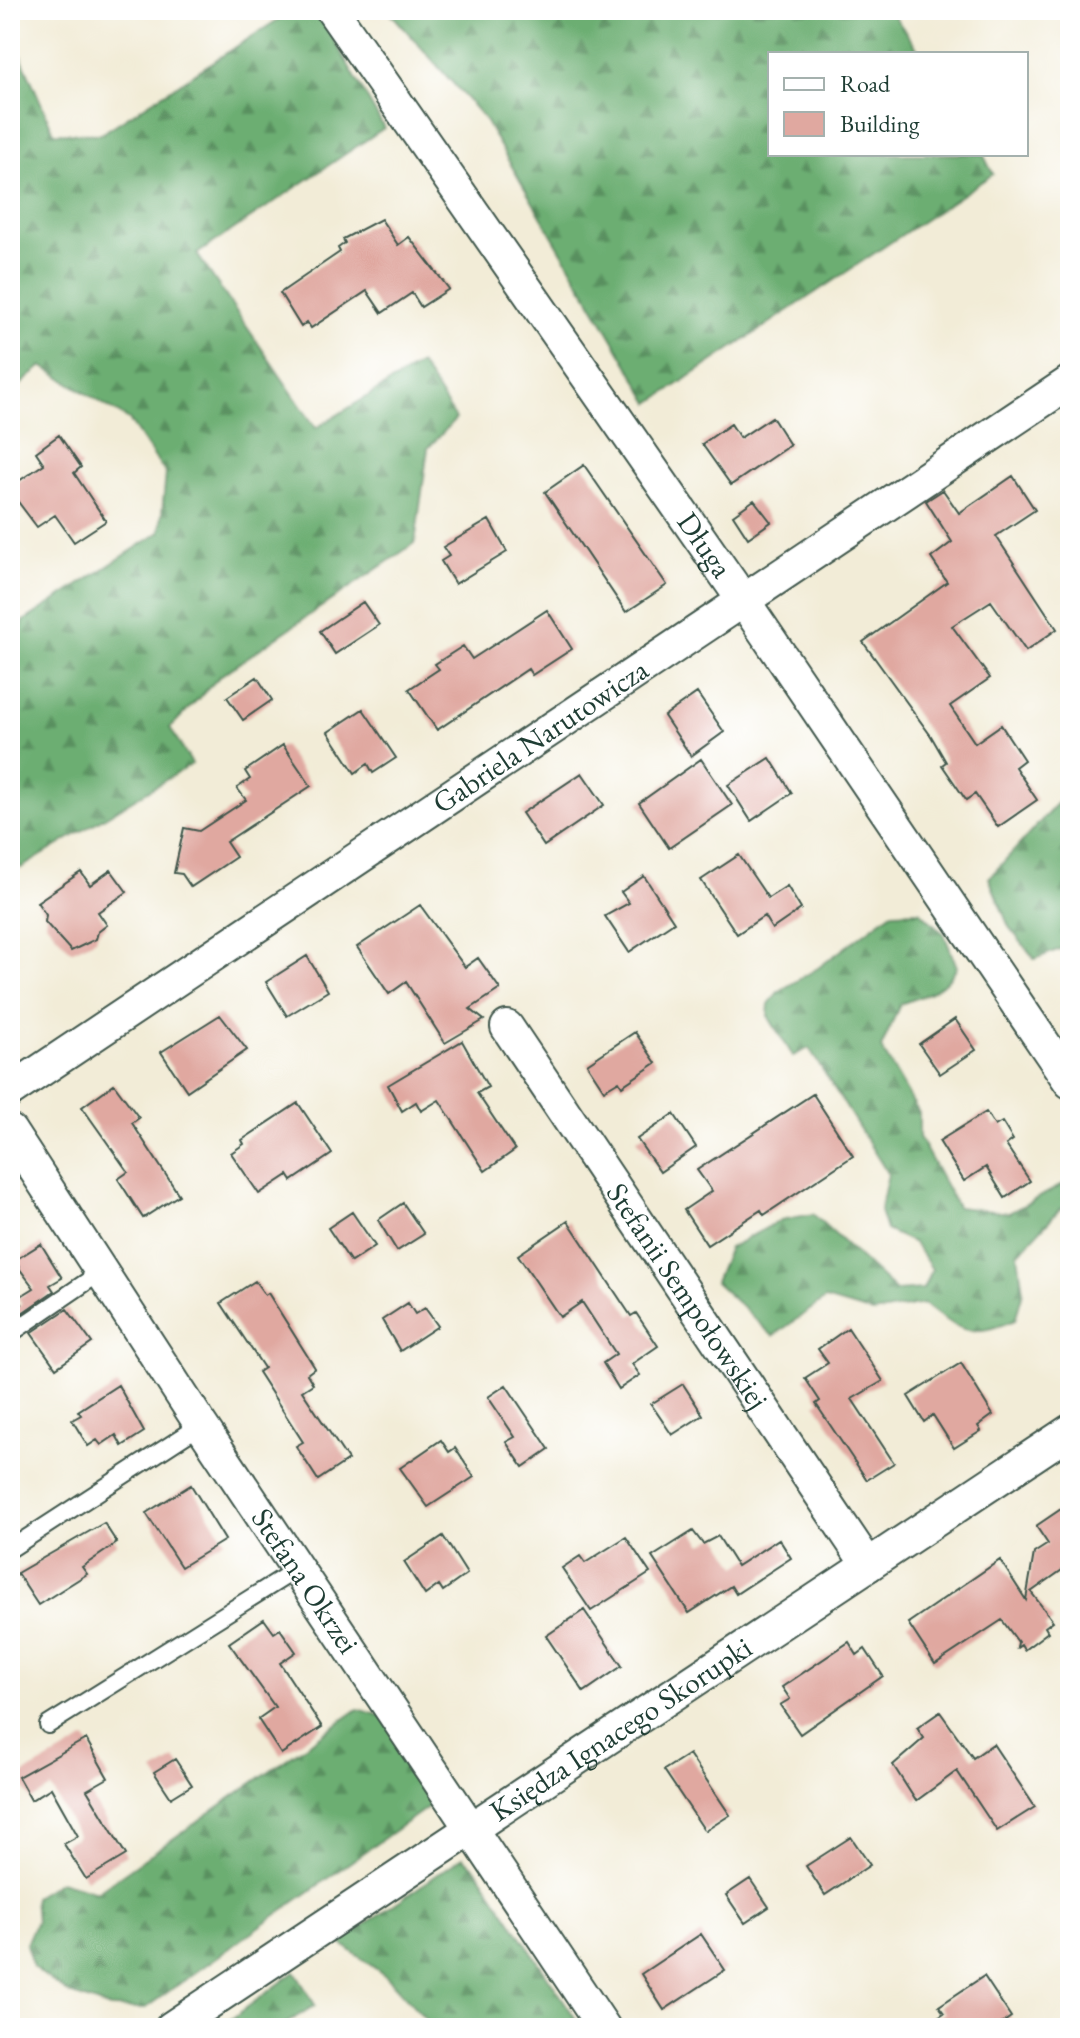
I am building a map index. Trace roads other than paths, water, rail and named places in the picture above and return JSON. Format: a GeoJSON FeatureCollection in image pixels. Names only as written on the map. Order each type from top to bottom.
{"type":"FeatureCollection","features":[{"type":"Feature","properties":{"kind":"street","name":"Długa"},"geometry":{"type":"LineString","coordinates":[[332,10],[743,600],[1070,1082]]}},
{"type":"Feature","properties":{"kind":"street","name":"Gabriela Narutowicza"},"geometry":{"type":"LineString","coordinates":[[10,1091],[1070,382]]}},
{"type":"Feature","properties":{"kind":"street","name":"Stefanii Sempołowskiej"},"geometry":{"type":"LineString","coordinates":[[507,1027],[868,1565]]}},
{"type":"Feature","properties":{"kind":"street","name":"Stefana Okrzei"},"geometry":{"type":"LineString","coordinates":[[10,1131],[201,1425],[604,2028]]}},
{"type":"Feature","properties":{"kind":"street","name":"Księdza Ignacego Skorupki"},"geometry":{"type":"LineString","coordinates":[[171,2028],[1070,1431]]}},
{"type":"Feature","properties":{"kind":"lane"},"geometry":{"type":"LineString","coordinates":[[10,1334],[101,1272]]}},
{"type":"Feature","properties":{"kind":"lane"},"geometry":{"type":"LineString","coordinates":[[10,1549],[201,1425]]}},
{"type":"Feature","properties":{"kind":"lane"},"geometry":{"type":"LineString","coordinates":[[48,1725],[297,1569]]}}]}
